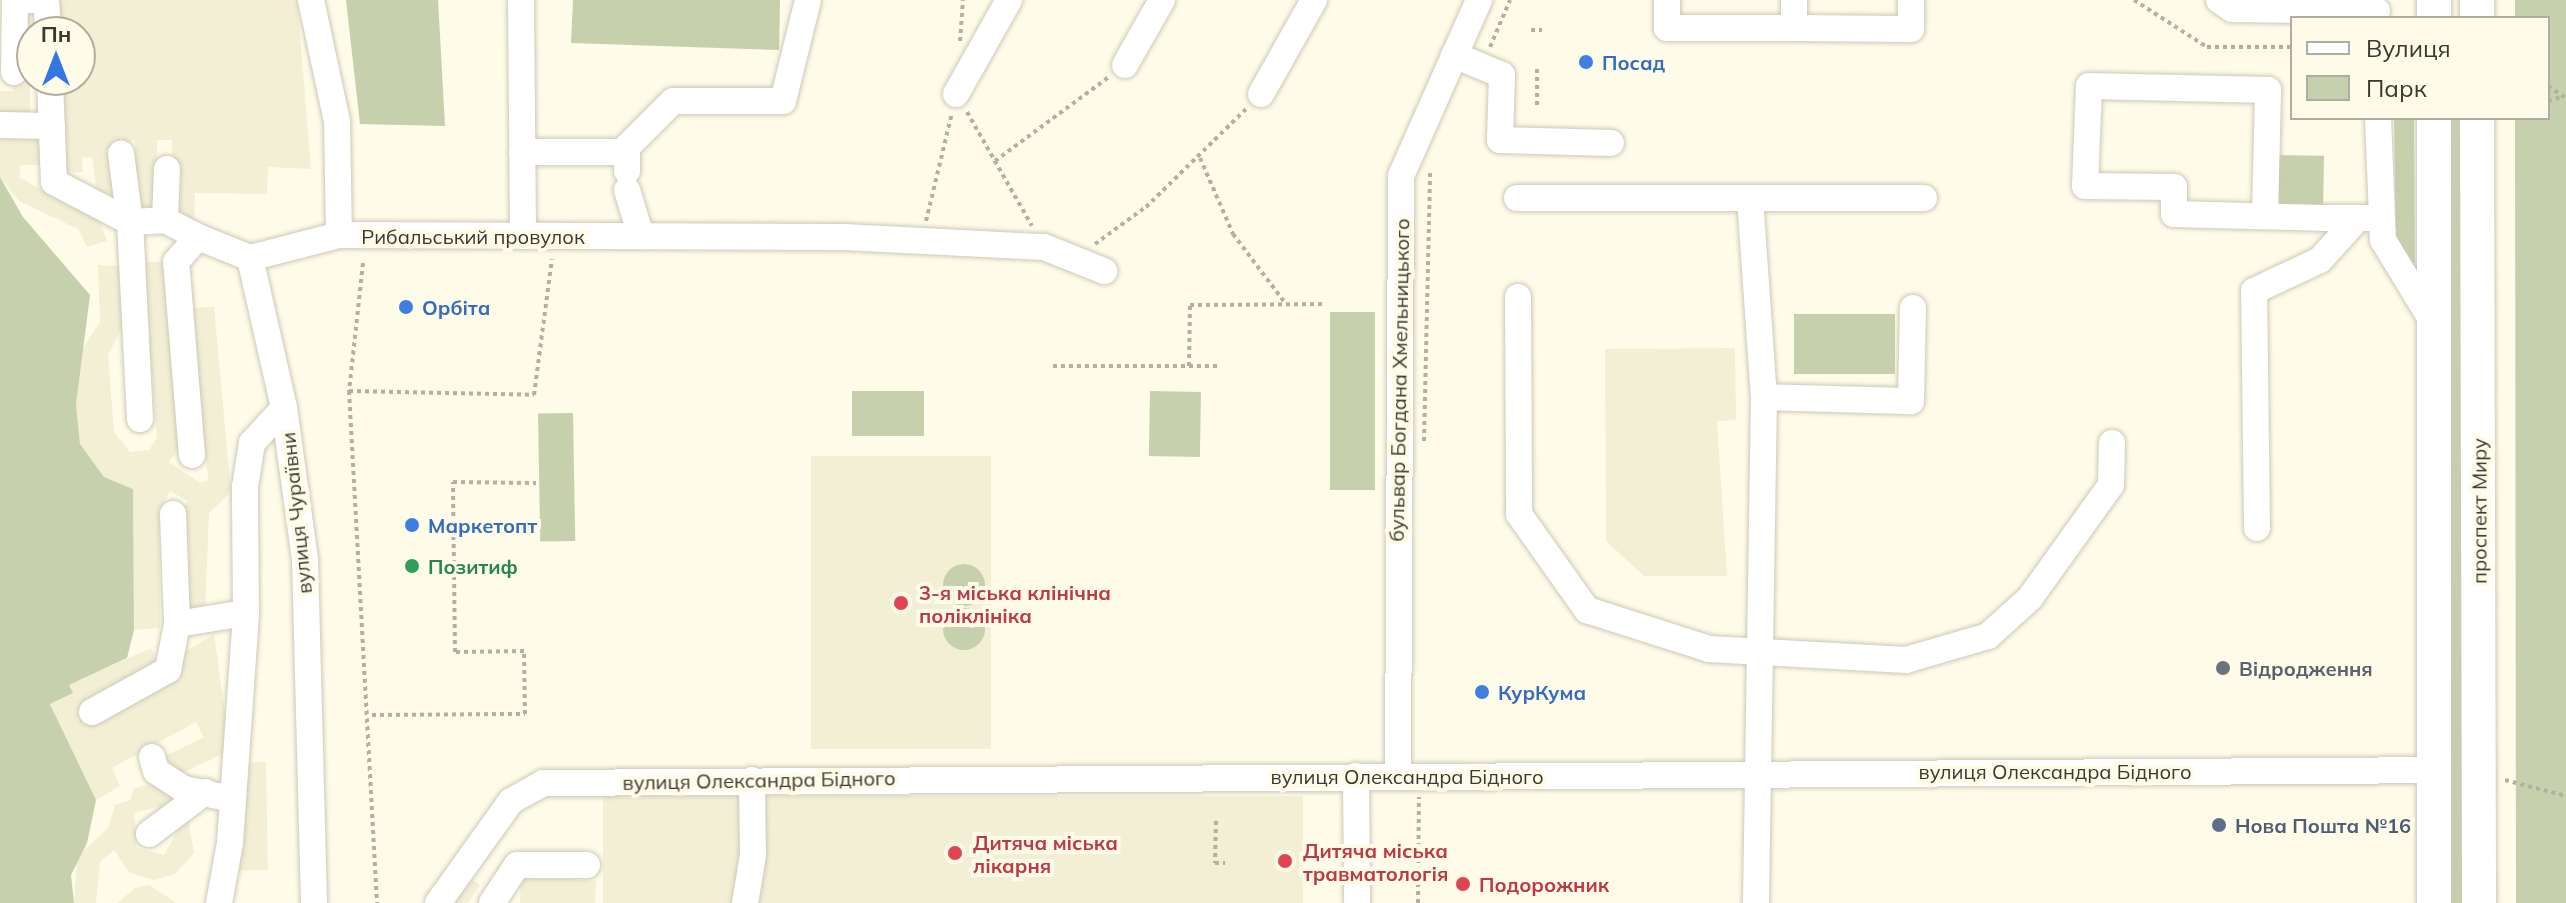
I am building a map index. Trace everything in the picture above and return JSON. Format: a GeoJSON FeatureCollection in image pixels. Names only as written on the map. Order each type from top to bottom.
{"type":"FeatureCollection","features":[{"type":"Feature","properties":{"kind":"main road"},"geometry":{"type":"LineString","coordinates":[[2434,120],[2434,903]]}},
{"type":"Feature","properties":{"kind":"main road","name":"проспект Миру"},"geometry":{"type":"LineString","coordinates":[[2477,120],[2479,903]]}},
{"type":"Feature","properties":{"kind":"street"},"geometry":{"type":"LineString","coordinates":[[14,72],[15,0],[46,0],[47,16]]}},
{"type":"Feature","properties":{"kind":"street","name":"Рибальський провулок"},"geometry":{"type":"LineString","coordinates":[[311,0],[337,121],[339,235],[844,237],[1044,247]]}},
{"type":"Feature","properties":{"kind":"street"},"geometry":{"type":"LineString","coordinates":[[521,0],[523,236]]}},
{"type":"Feature","properties":{"kind":"street"},"geometry":{"type":"LineString","coordinates":[[641,236],[627,171],[673,101],[783,101],[808,0]]}},
{"type":"Feature","properties":{"kind":"street"},"geometry":{"type":"LineString","coordinates":[[956,94],[1009,0]]}},
{"type":"Feature","properties":{"kind":"street"},"geometry":{"type":"LineString","coordinates":[[1125,65],[1162,0]]}},
{"type":"Feature","properties":{"kind":"street"},"geometry":{"type":"LineString","coordinates":[[1261,94],[1314,0]]}},
{"type":"Feature","properties":{"kind":"street","name":"бульвар Богдана Хмельницького"},"geometry":{"type":"LineString","coordinates":[[1408,776],[1401,176],[1479,0]]}},
{"type":"Feature","properties":{"kind":"street"},"geometry":{"type":"LineString","coordinates":[[1667,0],[1667,28],[1911,29],[1911,0]]}},
{"type":"Feature","properties":{"kind":"street"},"geometry":{"type":"LineString","coordinates":[[1794,0],[1794,28]]}},
{"type":"Feature","properties":{"kind":"street"},"geometry":{"type":"LineString","coordinates":[[2219,0],[2232,9],[2380,10]]}},
{"type":"Feature","properties":{"kind":"street"},"geometry":{"type":"LineString","coordinates":[[1454,55],[1502,75],[1500,140],[1611,143]]}},
{"type":"Feature","properties":{"kind":"street"},"geometry":{"type":"LineString","coordinates":[[2265,216],[2268,90],[2089,86],[2085,186],[2174,187],[2174,214],[2265,216],[2368,218]]}},
{"type":"Feature","properties":{"kind":"street"},"geometry":{"type":"LineString","coordinates":[[51,96],[54,182],[130,222],[165,220],[250,258],[339,235]]}},
{"type":"Feature","properties":{"kind":"street"},"geometry":{"type":"LineString","coordinates":[[2378,120],[2368,218],[2394,265],[2434,324]]}},
{"type":"Feature","properties":{"kind":"street"},"geometry":{"type":"LineString","coordinates":[[0,125],[52,126]]}},
{"type":"Feature","properties":{"kind":"street"},"geometry":{"type":"LineString","coordinates":[[522,152],[627,171]]}},
{"type":"Feature","properties":{"kind":"street"},"geometry":{"type":"LineString","coordinates":[[121,154],[130,222],[140,419]]}},
{"type":"Feature","properties":{"kind":"street"},"geometry":{"type":"LineString","coordinates":[[165,220],[167,169]]}},
{"type":"Feature","properties":{"kind":"street"},"geometry":{"type":"LineString","coordinates":[[1517,198],[1924,198]]}},
{"type":"Feature","properties":{"kind":"street"},"geometry":{"type":"LineString","coordinates":[[1750,198],[1764,397],[1756,903]]}},
{"type":"Feature","properties":{"kind":"street"},"geometry":{"type":"LineString","coordinates":[[2257,528],[2254,291],[2320,260],[2368,218]]}},
{"type":"Feature","properties":{"kind":"street"},"geometry":{"type":"LineString","coordinates":[[192,455],[176,262],[198,237]]}},
{"type":"Feature","properties":{"kind":"street"},"geometry":{"type":"LineString","coordinates":[[1044,247],[1104,271]]}},
{"type":"Feature","properties":{"kind":"street","name":"вулиця Чураївни"},"geometry":{"type":"LineString","coordinates":[[250,258],[284,408],[305,559],[314,903]]}},
{"type":"Feature","properties":{"kind":"street"},"geometry":{"type":"LineString","coordinates":[[1518,297],[1519,514],[1587,610],[1709,649],[1760,655],[1906,660],[1988,636],[2030,598],[2111,485],[2112,443]]}},
{"type":"Feature","properties":{"kind":"street"},"geometry":{"type":"LineString","coordinates":[[1764,397],[1911,401],[1913,308]]}},
{"type":"Feature","properties":{"kind":"street"},"geometry":{"type":"LineString","coordinates":[[215,901],[232,799],[246,613],[245,487],[252,443],[284,408]]}},
{"type":"Feature","properties":{"kind":"street"},"geometry":{"type":"LineString","coordinates":[[92,712],[168,670],[177,624],[173,514]]}},
{"type":"Feature","properties":{"kind":"street"},"geometry":{"type":"LineString","coordinates":[[177,624],[246,613]]}},
{"type":"Feature","properties":{"kind":"street"},"geometry":{"type":"LineString","coordinates":[[152,757],[156,771],[174,783],[232,799]]}},
{"type":"Feature","properties":{"kind":"street","name":"вулиця Олександра Бідного"},"geometry":{"type":"LineString","coordinates":[[438,903],[511,801],[532,787],[752,780],[2434,770]]}},
{"type":"Feature","properties":{"kind":"street"},"geometry":{"type":"LineString","coordinates":[[1356,776],[1357,903]]}},
{"type":"Feature","properties":{"kind":"street"},"geometry":{"type":"LineString","coordinates":[[745,903],[753,855],[752,780]]}},
{"type":"Feature","properties":{"kind":"street"},"geometry":{"type":"LineString","coordinates":[[149,834],[205,792]]}},
{"type":"Feature","properties":{"kind":"street","name":"вулиця Чураївни"},"geometry":{"type":"LineString","coordinates":[[304,903],[314,864]]}},
{"type":"Feature","properties":{"kind":"street"},"geometry":{"type":"LineString","coordinates":[[492,903],[517,865],[587,865]]}},
{"type":"Feature","properties":{"kind":"path"},"geometry":{"type":"LineString","coordinates":[[1479,66],[1510,0]]}},
{"type":"Feature","properties":{"kind":"path"},"geometry":{"type":"LineString","coordinates":[[2134,0],[2207,47],[2290,47]]}},
{"type":"Feature","properties":{"kind":"path"},"geometry":{"type":"LineString","coordinates":[[1531,30],[1542,30]]}},
{"type":"Feature","properties":{"kind":"path"},"geometry":{"type":"LineString","coordinates":[[995,161],[1125,65]]}},
{"type":"Feature","properties":{"kind":"path"},"geometry":{"type":"LineString","coordinates":[[1537,69],[1537,105]]}},
{"type":"Feature","properties":{"kind":"path"},"geometry":{"type":"LineString","coordinates":[[956,94],[1044,247]]}},
{"type":"Feature","properties":{"kind":"path"},"geometry":{"type":"LineString","coordinates":[[920,243],[956,94]]}},
{"type":"Feature","properties":{"kind":"path"},"geometry":{"type":"LineString","coordinates":[[1073,259],[1200,158],[1261,94]]}},
{"type":"Feature","properties":{"kind":"path"},"geometry":{"type":"LineString","coordinates":[[1200,158],[1233,234],[1286,305]]}},
{"type":"Feature","properties":{"kind":"path"},"geometry":{"type":"LineString","coordinates":[[1424,444],[1435,159]]}},
{"type":"Feature","properties":{"kind":"path"},"geometry":{"type":"LineString","coordinates":[[349,391],[534,395],[552,259]]}},
{"type":"Feature","properties":{"kind":"path"},"geometry":{"type":"LineString","coordinates":[[363,263],[349,391],[371,715],[377,903]]}},
{"type":"Feature","properties":{"kind":"path"},"geometry":{"type":"LineString","coordinates":[[1189,366],[1190,305],[1325,304]]}},
{"type":"Feature","properties":{"kind":"path"},"geometry":{"type":"LineString","coordinates":[[1053,366],[1218,366]]}},
{"type":"Feature","properties":{"kind":"path"},"geometry":{"type":"LineString","coordinates":[[371,715],[525,714],[524,651],[455,652],[453,482],[536,483]]}},
{"type":"Feature","properties":{"kind":"path"},"geometry":{"type":"LineString","coordinates":[[1408,776],[1418,903]]}},
{"type":"Feature","properties":{"kind":"path"},"geometry":{"type":"LineString","coordinates":[[2505,780],[2566,796]]}},
{"type":"Feature","properties":{"kind":"path"},"geometry":{"type":"LineString","coordinates":[[1216,821],[1215,863],[1225,863]]}},
{"type":"Feature","properties":{"kind":"shaded area"},"geometry":{"type":"Polygon","coordinates":[[[50,0],[297,0],[311,169],[268,167],[267,194],[195,193],[194,224],[173,224],[172,140],[157,140],[158,211],[137,211],[135,140],[113,146],[115,195],[97,192],[92,157],[82,158],[83,172],[63,173],[57,96],[96,96],[96,16],[52,16],[50,0]]]}},
{"type":"Feature","properties":{"kind":"shaded area"},"geometry":{"type":"Polygon","coordinates":[[[13,13],[30,13],[30,16],[16,16],[16,96],[30,96],[30,120],[0,120],[0,91],[13,91],[13,13]]]}},
{"type":"Feature","properties":{"kind":"shaded area"},"geometry":{"type":"Polygon","coordinates":[[[0,139],[47,139],[48,165],[20,165],[20,178],[72,206],[95,208],[107,241],[87,247],[78,229],[19,201],[0,177],[0,139]]]}},
{"type":"Feature","properties":{"kind":"shaded area"},"geometry":{"type":"Polygon","coordinates":[[[143,262],[167,262],[180,446],[169,462],[200,483],[208,480],[190,308],[214,307],[231,492],[209,513],[205,613],[181,613],[180,513],[188,501],[170,491],[159,511],[160,628],[134,630],[133,489],[104,477],[80,444],[76,404],[81,351],[100,322],[98,265],[121,266],[124,323],[108,355],[114,432],[130,452],[149,450],[157,437],[143,262]]]}},
{"type":"Feature","properties":{"kind":"shaded area"},"geometry":{"type":"Polygon","coordinates":[[[1735,348],[1736,420],[1717,421],[1727,576],[1644,576],[1606,541],[1605,349],[1735,348]]]}},
{"type":"Feature","properties":{"kind":"shaded area","name":"3-я міська клінічна поліклініка"},"geometry":{"type":"Polygon","coordinates":[[[811,456],[991,456],[991,749],[811,749],[811,456]]]}},
{"type":"Feature","properties":{"kind":"shaded area"},"geometry":{"type":"Polygon","coordinates":[[[214,634],[230,750],[174,777],[165,756],[204,737],[196,722],[112,768],[120,786],[96,800],[50,703],[72,693],[69,685],[151,648],[160,668],[81,704],[93,726],[175,679],[173,659],[214,634]]]}},
{"type":"Feature","properties":{"kind":"shaded area"},"geometry":{"type":"Polygon","coordinates":[[[238,762],[266,762],[268,870],[240,870],[238,762]]]}},
{"type":"Feature","properties":{"kind":"shaded area"},"geometry":{"type":"Polygon","coordinates":[[[153,784],[184,801],[164,815],[157,807],[134,813],[137,848],[164,855],[187,813],[194,853],[175,874],[154,880],[130,873],[114,850],[100,862],[96,903],[74,903],[77,857],[108,828],[115,805],[130,800],[134,788],[153,784]]]}},
{"type":"Feature","properties":{"kind":"shaded area","name":"Дитяча міська лікарня"},"geometry":{"type":"Polygon","coordinates":[[[603,796],[1303,796],[1303,903],[603,903],[603,796]]]}},
{"type":"Feature","properties":{"kind":"shaded area"},"geometry":{"type":"Polygon","coordinates":[[[464,874],[480,885],[468,903],[443,903],[464,874]]]}},
{"type":"Feature","properties":{"kind":"shaded area"},"geometry":{"type":"Polygon","coordinates":[[[521,878],[596,881],[595,903],[520,903],[521,878]]]}},
{"type":"Feature","properties":{"kind":"shaded area"},"geometry":{"type":"Polygon","coordinates":[[[149,885],[177,903],[117,903],[135,888],[149,885]]]}},
{"type":"Feature","properties":{"kind":"green space"},"geometry":{"type":"Polygon","coordinates":[[[346,0],[438,0],[445,126],[360,124],[346,0]]]}},
{"type":"Feature","properties":{"kind":"green space"},"geometry":{"type":"Polygon","coordinates":[[[573,0],[780,0],[779,50],[571,43],[573,0]]]}},
{"type":"Feature","properties":{"kind":"green space"},"geometry":{"type":"Polygon","coordinates":[[[2515,0],[2566,0],[2566,903],[2516,903],[2515,120],[2550,120],[2550,16],[2515,16],[2515,0]]]}},
{"type":"Feature","properties":{"kind":"green space"},"geometry":{"type":"Polygon","coordinates":[[[2394,120],[2414,120],[2415,268],[2396,246],[2394,120]]]}},
{"type":"Feature","properties":{"kind":"green space"},"geometry":{"type":"Polygon","coordinates":[[[2449,120],[2462,120],[2462,903],[2449,903],[2449,120]]]}},
{"type":"Feature","properties":{"kind":"green space"},"geometry":{"type":"Polygon","coordinates":[[[2278,155],[2324,156],[2323,209],[2277,208],[2278,155]]]}},
{"type":"Feature","properties":{"kind":"green space"},"geometry":{"type":"Polygon","coordinates":[[[0,177],[23,217],[90,295],[76,404],[80,444],[104,477],[133,489],[134,630],[127,658],[69,685],[73,693],[50,704],[96,800],[87,843],[71,875],[74,903],[0,903],[0,177]]]}},
{"type":"Feature","properties":{"kind":"green space"},"geometry":{"type":"Polygon","coordinates":[[[1330,312],[1375,312],[1375,490],[1330,490],[1330,312]]]}},
{"type":"Feature","properties":{"kind":"green space"},"geometry":{"type":"Polygon","coordinates":[[[1794,314],[1895,314],[1895,374],[1794,374],[1794,314]]]}},
{"type":"Feature","properties":{"kind":"green space"},"geometry":{"type":"Polygon","coordinates":[[[852,391],[924,391],[924,436],[852,436],[852,391]]]}},
{"type":"Feature","properties":{"kind":"green space"},"geometry":{"type":"Polygon","coordinates":[[[1150,391],[1201,392],[1200,457],[1149,456],[1150,391]]]}},
{"type":"Feature","properties":{"kind":"green space"},"geometry":{"type":"Polygon","coordinates":[[[573,413],[575,541],[540,542],[538,414],[573,413]]]}},
{"type":"Feature","properties":{"kind":"green space"},"geometry":{"type":"Polygon","coordinates":[[[964,564],[979,570],[985,585],[979,600],[964,606],[949,600],[943,585],[949,570],[964,564]]]}},
{"type":"Feature","properties":{"kind":"green space"},"geometry":{"type":"Polygon","coordinates":[[[964,608],[979,614],[985,629],[979,644],[964,650],[949,644],[943,629],[949,614],[964,608]]]}},
{"type":"Feature","properties":{"kind":"place","name":"Посад"},"geometry":{"type":"Point","coordinates":[1586,62]}},
{"type":"Feature","properties":{"kind":"place","name":"Орбіта"},"geometry":{"type":"Point","coordinates":[406,307]}},
{"type":"Feature","properties":{"kind":"place","name":"Маркетопт"},"geometry":{"type":"Point","coordinates":[412,525]}},
{"type":"Feature","properties":{"kind":"place","name":"Позитиф"},"geometry":{"type":"Point","coordinates":[412,566]}},
{"type":"Feature","properties":{"kind":"place","name":"3-я міська клінічна поліклініка"},"geometry":{"type":"Point","coordinates":[901,603]}},
{"type":"Feature","properties":{"kind":"place","name":"Відродження"},"geometry":{"type":"Point","coordinates":[2223,668]}},
{"type":"Feature","properties":{"kind":"place","name":"КурКума"},"geometry":{"type":"Point","coordinates":[1482,692]}},
{"type":"Feature","properties":{"kind":"place","name":"Нова Пошта №16"},"geometry":{"type":"Point","coordinates":[2219,825]}},
{"type":"Feature","properties":{"kind":"place","name":"Дитяча міська лікарня"},"geometry":{"type":"Point","coordinates":[955,853]}},
{"type":"Feature","properties":{"kind":"place","name":"Дитяча міська травматологія"},"geometry":{"type":"Point","coordinates":[1285,861]}},
{"type":"Feature","properties":{"kind":"place","name":"Подорожник"},"geometry":{"type":"Point","coordinates":[1463,884]}}]}
